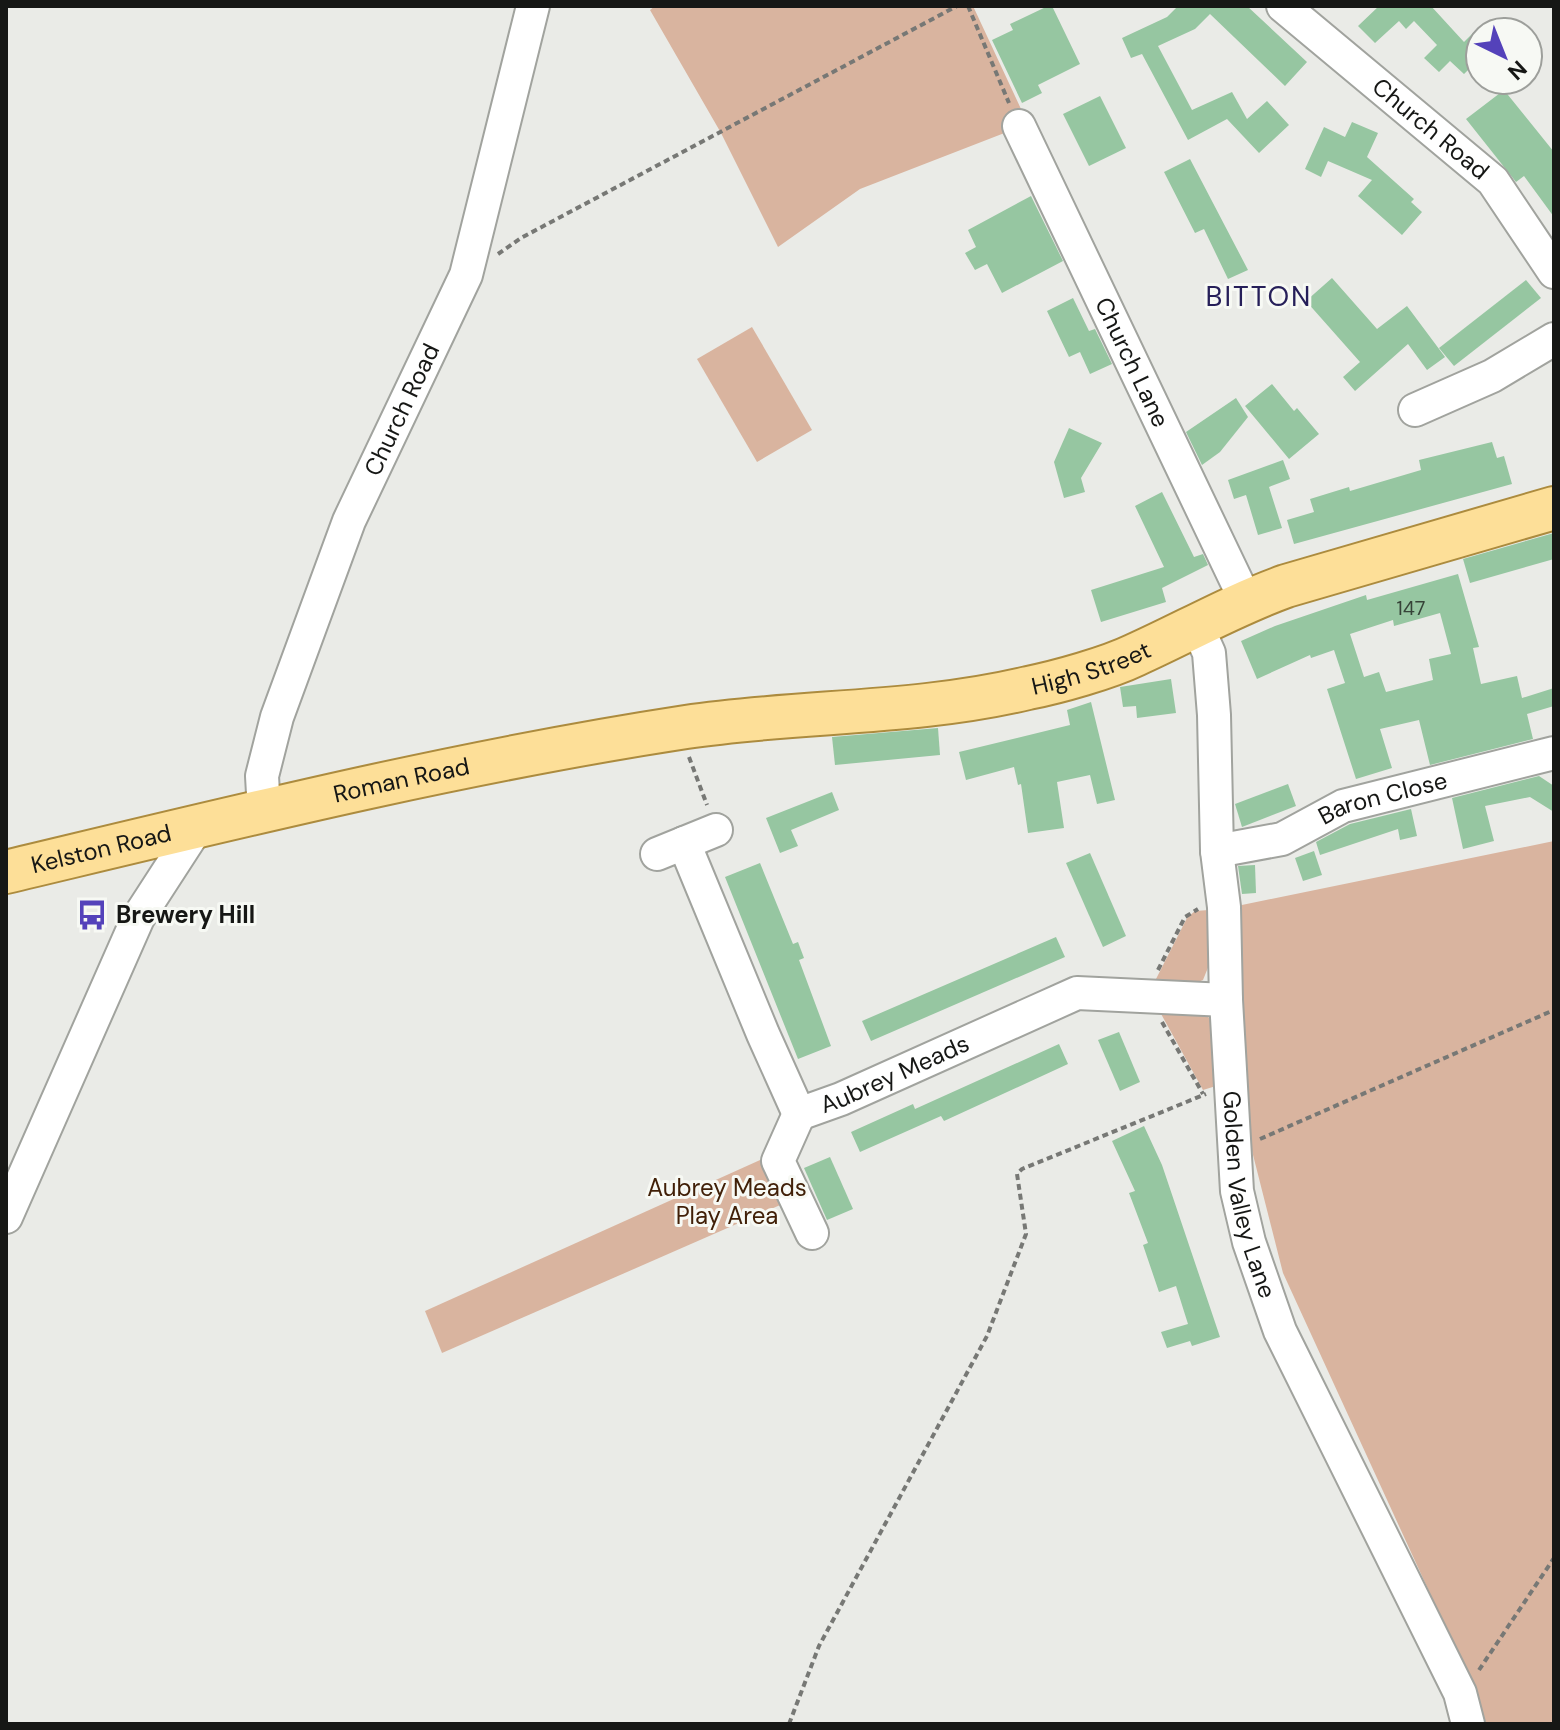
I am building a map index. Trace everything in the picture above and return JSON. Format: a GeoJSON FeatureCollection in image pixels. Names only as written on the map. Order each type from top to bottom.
{"type":"FeatureCollection","features":[{"type":"Feature","properties":{"kind":"main road","name":"High Street"},"geometry":{"type":"LineString","coordinates":[[607,739],[687,727],[933,706],[1029,688],[1133,657],[1246,601],[1387,555],[1554,508]]}},
{"type":"Feature","properties":{"kind":"main road","name":"Roman Road"},"geometry":{"type":"LineString","coordinates":[[197,827],[414,776],[607,739]]}},
{"type":"Feature","properties":{"kind":"main road","name":"Kelston Road"},"geometry":{"type":"LineString","coordinates":[[6,872],[197,827]]}},
{"type":"Feature","properties":{"kind":"street","name":"Church Road"},"geometry":{"type":"LineString","coordinates":[[264,811],[262,776],[277,717],[349,521],[466,275],[533,6]]}},
{"type":"Feature","properties":{"kind":"street","name":"Church Road"},"geometry":{"type":"LineString","coordinates":[[1283,6],[1493,181],[1554,272]]}},
{"type":"Feature","properties":{"kind":"street","name":"Church Lane"},"geometry":{"type":"LineString","coordinates":[[1019,126],[1246,601]]}},
{"type":"Feature","properties":{"kind":"street"},"geometry":{"type":"LineString","coordinates":[[1415,410],[1492,376],[1554,339]]}},
{"type":"Feature","properties":{"kind":"street","name":"Golden Valley Lane"},"geometry":{"type":"LineString","coordinates":[[1196,624],[1209,653],[1237,1191],[1249,1242],[1280,1331],[1464,1709]]}},
{"type":"Feature","properties":{"kind":"street","name":"Baron Close"},"geometry":{"type":"LineString","coordinates":[[1217,851],[1282,839],[1343,806],[1554,753]]}},
{"type":"Feature","properties":{"kind":"street"},"geometry":{"type":"LineString","coordinates":[[6,1217],[138,918],[197,827]]}},
{"type":"Feature","properties":{"kind":"street","name":"Aubrey Meads"},"geometry":{"type":"LineString","coordinates":[[716,830],[671,848],[799,1114],[841,1099],[1077,993],[1226,1000]]}},
{"type":"Feature","properties":{"kind":"street"},"geometry":{"type":"LineString","coordinates":[[799,1114],[778,1161],[812,1233]]}},
{"type":"Feature","properties":{"kind":"path"},"geometry":{"type":"LineString","coordinates":[[466,275],[521,238],[957,6]]}},
{"type":"Feature","properties":{"kind":"path"},"geometry":{"type":"LineString","coordinates":[[968,6],[1019,126]]}},
{"type":"Feature","properties":{"kind":"path"},"geometry":{"type":"LineString","coordinates":[[687,727],[688,755],[716,830]]}},
{"type":"Feature","properties":{"kind":"path"},"geometry":{"type":"LineString","coordinates":[[1235,1142],[1250,1143],[1554,1010]]}},
{"type":"Feature","properties":{"kind":"path"},"geometry":{"type":"LineString","coordinates":[[789,1724],[819,1646],[987,1336],[1026,1234],[1017,1174],[1022,1169],[1230,1085]]}},
{"type":"Feature","properties":{"kind":"path"},"geometry":{"type":"LineString","coordinates":[[1464,1709],[1471,1683],[1554,1558]]}},
{"type":"Feature","properties":{"kind":"green space"},"geometry":{"type":"Polygon","coordinates":[[[655,6],[973,6],[1028,124],[860,189],[778,247],[721,133],[650,10],[655,6]]]}},
{"type":"Feature","properties":{"kind":"green space"},"geometry":{"type":"Polygon","coordinates":[[[752,327],[812,430],[757,462],[697,359],[752,327]]]}},
{"type":"Feature","properties":{"kind":"green space"},"geometry":{"type":"Polygon","coordinates":[[[1554,841],[1554,1724],[1483,1724],[1471,1683],[1283,1273],[1250,1143],[1237,906],[1554,841]]]}},
{"type":"Feature","properties":{"kind":"green space"},"geometry":{"type":"Polygon","coordinates":[[[1209,910],[1209,965],[1203,980],[1191,985],[1118,980],[1156,979],[1187,918],[1195,911],[1209,910]]]}},
{"type":"Feature","properties":{"kind":"green space"},"geometry":{"type":"Polygon","coordinates":[[[1080,1003],[1204,1010],[1215,1028],[1216,1086],[1203,1090],[1160,1012],[1083,1010],[1080,1003]]]}},
{"type":"Feature","properties":{"kind":"green space","name":"Aubrey Meads Play Area"},"geometry":{"type":"Polygon","coordinates":[[[767,1157],[787,1202],[442,1353],[425,1311],[767,1157]]]}},
{"type":"Feature","properties":{"kind":"building"},"geometry":{"type":"Polygon","coordinates":[[[1052,6],[1080,64],[1038,85],[1042,93],[1022,103],[992,40],[1013,30],[1010,24],[1052,6]]]}},
{"type":"Feature","properties":{"kind":"building"},"geometry":{"type":"Polygon","coordinates":[[[1178,6],[1247,6],[1307,62],[1285,86],[1210,14],[1195,29],[1158,46],[1192,110],[1232,92],[1247,119],[1267,101],[1289,125],[1259,153],[1227,119],[1188,140],[1142,54],[1131,58],[1122,38],[1167,17],[1178,6]]]}},
{"type":"Feature","properties":{"kind":"building"},"geometry":{"type":"Polygon","coordinates":[[[1379,6],[1431,6],[1464,42],[1464,74],[1450,61],[1439,72],[1424,58],[1437,45],[1414,21],[1406,29],[1399,21],[1375,43],[1358,26],[1379,6]]]}},
{"type":"Feature","properties":{"kind":"building"},"geometry":{"type":"Polygon","coordinates":[[[1100,96],[1126,148],[1089,166],[1063,114],[1100,96]]]}},
{"type":"Feature","properties":{"kind":"building"},"geometry":{"type":"Polygon","coordinates":[[[1496,96],[1509,96],[1554,152],[1554,217],[1524,176],[1516,182],[1466,119],[1496,96]]]}},
{"type":"Feature","properties":{"kind":"building"},"geometry":{"type":"Polygon","coordinates":[[[1352,122],[1378,133],[1367,157],[1414,199],[1411,202],[1422,212],[1402,235],[1358,196],[1372,180],[1328,161],[1321,177],[1305,169],[1324,127],[1345,137],[1352,122]]]}},
{"type":"Feature","properties":{"kind":"building"},"geometry":{"type":"Polygon","coordinates":[[[1190,159],[1248,270],[1228,279],[1204,229],[1195,233],[1164,172],[1190,159]]]}},
{"type":"Feature","properties":{"kind":"building"},"geometry":{"type":"Polygon","coordinates":[[[1031,196],[1063,261],[1002,293],[987,264],[975,270],[965,253],[976,247],[968,230],[1031,196]]]}},
{"type":"Feature","properties":{"kind":"building"},"geometry":{"type":"Polygon","coordinates":[[[1332,278],[1377,329],[1407,306],[1445,357],[1427,370],[1408,344],[1355,391],[1343,377],[1360,362],[1306,301],[1332,278]]]}},
{"type":"Feature","properties":{"kind":"building"},"geometry":{"type":"Polygon","coordinates":[[[1526,280],[1541,298],[1454,366],[1439,348],[1526,280]]]}},
{"type":"Feature","properties":{"kind":"building"},"geometry":{"type":"Polygon","coordinates":[[[1073,298],[1089,331],[1095,329],[1112,364],[1090,374],[1080,352],[1069,357],[1047,311],[1073,298]]]}},
{"type":"Feature","properties":{"kind":"building"},"geometry":{"type":"Polygon","coordinates":[[[1272,384],[1294,411],[1297,408],[1319,434],[1289,459],[1245,406],[1272,384]]]}},
{"type":"Feature","properties":{"kind":"building"},"geometry":{"type":"Polygon","coordinates":[[[1236,398],[1248,417],[1220,452],[1202,465],[1186,432],[1236,398]]]}},
{"type":"Feature","properties":{"kind":"building"},"geometry":{"type":"Polygon","coordinates":[[[1069,428],[1102,443],[1081,478],[1085,492],[1064,498],[1054,462],[1069,428]]]}},
{"type":"Feature","properties":{"kind":"building"},"geometry":{"type":"Polygon","coordinates":[[[1492,442],[1497,458],[1504,456],[1512,484],[1294,544],[1287,520],[1314,512],[1310,499],[1421,470],[1419,460],[1492,442]]]}},
{"type":"Feature","properties":{"kind":"building"},"geometry":{"type":"Polygon","coordinates":[[[1283,460],[1290,479],[1269,487],[1282,528],[1258,535],[1246,495],[1234,499],[1228,480],[1283,460]]]}},
{"type":"Feature","properties":{"kind":"building"},"geometry":{"type":"Polygon","coordinates":[[[1162,492],[1194,557],[1203,554],[1208,565],[1162,588],[1166,602],[1101,622],[1091,590],[1164,567],[1135,506],[1162,492]]]}},
{"type":"Feature","properties":{"kind":"building"},"geometry":{"type":"Polygon","coordinates":[[[1554,533],[1554,559],[1470,583],[1463,559],[1554,533]]]}},
{"type":"Feature","properties":{"kind":"building"},"geometry":{"type":"Polygon","coordinates":[[[1458,574],[1479,647],[1473,648],[1481,684],[1517,676],[1522,698],[1554,688],[1554,706],[1527,714],[1533,739],[1430,765],[1419,720],[1380,729],[1392,768],[1356,779],[1327,689],[1345,683],[1334,650],[1311,658],[1310,655],[1257,679],[1241,641],[1366,595],[1367,600],[1458,574]],[[1440,613],[1394,626],[1393,620],[1350,634],[1364,677],[1379,672],[1386,692],[1433,680],[1429,659],[1451,654],[1440,613]]]}},
{"type":"Feature","properties":{"kind":"building"},"geometry":{"type":"Polygon","coordinates":[[[1171,679],[1176,713],[1137,718],[1136,706],[1123,707],[1120,687],[1171,679]]]}},
{"type":"Feature","properties":{"kind":"building"},"geometry":{"type":"Polygon","coordinates":[[[1091,702],[1115,800],[1097,804],[1090,775],[1057,782],[1064,828],[1028,833],[1021,784],[1018,785],[1014,767],[966,780],[959,752],[1070,725],[1067,710],[1091,702]]]}},
{"type":"Feature","properties":{"kind":"building"},"geometry":{"type":"Polygon","coordinates":[[[938,728],[940,755],[835,765],[832,737],[938,728]]]}},
{"type":"Feature","properties":{"kind":"building"},"geometry":{"type":"Polygon","coordinates":[[[1539,776],[1554,786],[1554,812],[1530,797],[1485,806],[1494,841],[1463,849],[1452,798],[1539,776]]]}},
{"type":"Feature","properties":{"kind":"building"},"geometry":{"type":"Polygon","coordinates":[[[1288,784],[1296,806],[1242,827],[1235,804],[1288,784]]]}},
{"type":"Feature","properties":{"kind":"building"},"geometry":{"type":"Polygon","coordinates":[[[832,792],[839,810],[791,830],[798,846],[780,853],[766,818],[832,792]]]}},
{"type":"Feature","properties":{"kind":"building"},"geometry":{"type":"Polygon","coordinates":[[[1411,809],[1417,836],[1400,840],[1398,829],[1320,855],[1316,842],[1350,824],[1411,809]]]}},
{"type":"Feature","properties":{"kind":"building"},"geometry":{"type":"Polygon","coordinates":[[[1314,851],[1322,875],[1303,881],[1295,858],[1314,851]]]}},
{"type":"Feature","properties":{"kind":"building"},"geometry":{"type":"Polygon","coordinates":[[[1090,853],[1126,936],[1103,947],[1066,863],[1090,853]]]}},
{"type":"Feature","properties":{"kind":"building"},"geometry":{"type":"Polygon","coordinates":[[[760,863],[793,944],[798,942],[804,958],[799,960],[831,1046],[798,1059],[725,877],[760,863]]]}},
{"type":"Feature","properties":{"kind":"building"},"geometry":{"type":"Polygon","coordinates":[[[1255,865],[1256,893],[1242,894],[1238,866],[1255,865]]]}},
{"type":"Feature","properties":{"kind":"building"},"geometry":{"type":"Polygon","coordinates":[[[1056,937],[1065,957],[871,1041],[862,1021],[1056,937]]]}},
{"type":"Feature","properties":{"kind":"building"},"geometry":{"type":"Polygon","coordinates":[[[1119,1032],[1140,1082],[1120,1091],[1098,1040],[1119,1032]]]}},
{"type":"Feature","properties":{"kind":"building"},"geometry":{"type":"Polygon","coordinates":[[[1059,1044],[1068,1064],[944,1121],[941,1116],[860,1152],[851,1132],[913,1104],[915,1109],[1059,1044]]]}},
{"type":"Feature","properties":{"kind":"building"},"geometry":{"type":"Polygon","coordinates":[[[1144,1126],[1162,1165],[1220,1337],[1192,1346],[1190,1341],[1167,1348],[1161,1332],[1188,1324],[1176,1286],[1159,1292],[1143,1245],[1148,1243],[1129,1193],[1135,1191],[1112,1141],[1144,1126]]]}},
{"type":"Feature","properties":{"kind":"building"},"geometry":{"type":"Polygon","coordinates":[[[830,1157],[853,1209],[827,1220],[804,1168],[830,1157]]]}},
{"type":"Feature","properties":{"kind":"place","name":"Brewery Hill"},"geometry":{"type":"Point","coordinates":[92,915]}},
{"type":"Feature","properties":{"kind":"district","name":"BITTON"},"geometry":{"type":"Point","coordinates":[1259,296]}}]}
